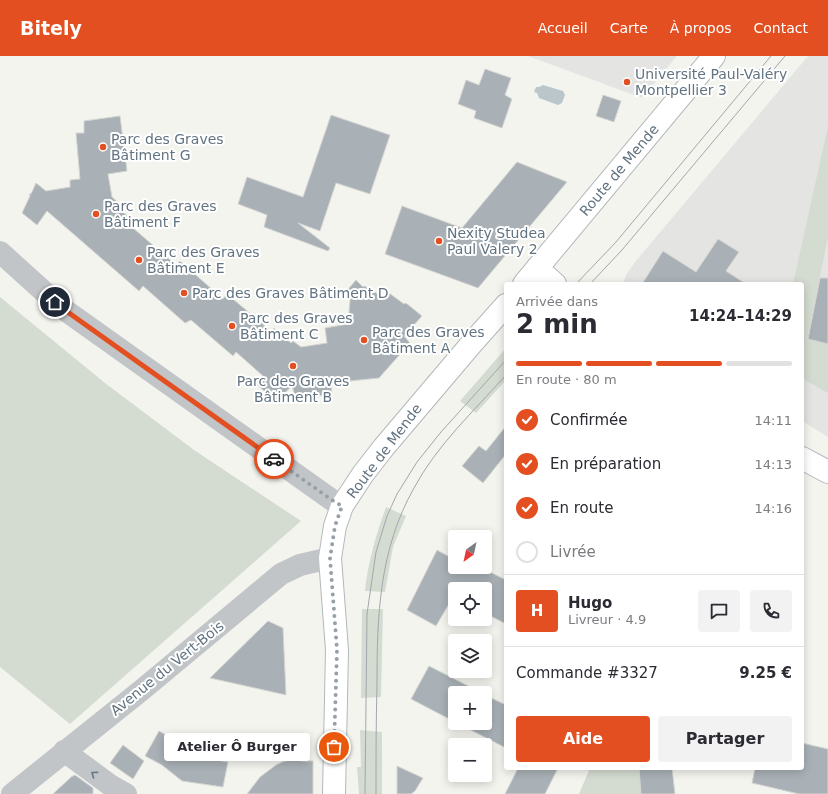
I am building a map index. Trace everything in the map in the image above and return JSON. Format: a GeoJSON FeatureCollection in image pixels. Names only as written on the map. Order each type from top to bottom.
{"type":"FeatureCollection","features":[{"type":"Feature","properties":{"kind":"main road","name":"Route de Mende"},"geometry":{"type":"LineString","coordinates":[[531,276],[714,56]]}},
{"type":"Feature","properties":{"kind":"main road"},"geometry":{"type":"LineString","coordinates":[[531,276],[549,282]]}},
{"type":"Feature","properties":{"kind":"main road","name":"Route de Mende"},"geometry":{"type":"LineString","coordinates":[[334,794],[337,650],[330,558],[335,526],[342,506],[363,474],[402,425],[504,307]]}},
{"type":"Feature","properties":{"kind":"main road"},"geometry":{"type":"LineString","coordinates":[[804,459],[828,472]]}},
{"type":"Feature","properties":{"kind":"street"},"geometry":{"type":"LineString","coordinates":[[0,252],[62,308],[342,506]]}},
{"type":"Feature","properties":{"kind":"street","name":"Avenue du Vert-Bois"},"geometry":{"type":"LineString","coordinates":[[12,794],[143,689],[281,574],[300,565],[330,558]]}},
{"type":"Feature","properties":{"kind":"street"},"geometry":{"type":"LineString","coordinates":[[64,751],[110,785],[126,794]]}},
{"type":"Feature","properties":{"kind":"shaded area","name":"Université Paul-Valéry Montpellier 3"},"geometry":{"type":"Polygon","coordinates":[[[528,56],[677,56],[642,98],[528,56]]]}},
{"type":"Feature","properties":{"kind":"shaded area"},"geometry":{"type":"Polygon","coordinates":[[[808,56],[828,56],[828,437],[804,422],[804,282],[624,282],[626,275],[635,262],[808,56]]]}},
{"type":"Feature","properties":{"kind":"shaded area"},"geometry":{"type":"Polygon","coordinates":[[[543,85],[563,91],[565,95],[562,103],[558,105],[539,98],[537,93],[534,92],[536,87],[543,85]]]}},
{"type":"Feature","properties":{"kind":"shaded area"},"geometry":{"type":"Polygon","coordinates":[[[828,126],[828,237],[807,339],[828,344],[828,393],[804,379],[804,282],[793,282],[828,126]]]}},
{"type":"Feature","properties":{"kind":"shaded area"},"geometry":{"type":"Polygon","coordinates":[[[0,297],[105,383],[194,450],[301,521],[70,724],[0,667],[0,297]]]}},
{"type":"Feature","properties":{"kind":"shaded area"},"geometry":{"type":"Polygon","coordinates":[[[504,350],[504,382],[476,413],[460,401],[504,350]]]}},
{"type":"Feature","properties":{"kind":"shaded area"},"geometry":{"type":"Polygon","coordinates":[[[386,507],[406,516],[393,547],[385,592],[365,591],[373,549],[386,507]]]}},
{"type":"Feature","properties":{"kind":"shaded area"},"geometry":{"type":"Polygon","coordinates":[[[362,609],[383,609],[381,697],[361,698],[362,609]]]}},
{"type":"Feature","properties":{"kind":"shaded area"},"geometry":{"type":"Polygon","coordinates":[[[360,730],[382,732],[382,794],[359,794],[357,767],[361,767],[360,730]]]}},
{"type":"Feature","properties":{"kind":"shaded area"},"geometry":{"type":"Polygon","coordinates":[[[589,770],[639,770],[641,794],[579,794],[589,770]]]}},
{"type":"Feature","properties":{"kind":"building"},"geometry":{"type":"Polygon","coordinates":[[[485,69],[511,78],[505,95],[512,99],[502,128],[474,118],[476,111],[458,104],[466,80],[479,85],[485,69]]]}},
{"type":"Feature","properties":{"kind":"building"},"geometry":{"type":"Polygon","coordinates":[[[603,95],[621,101],[614,122],[596,116],[603,95]]]}},
{"type":"Feature","properties":{"kind":"building"},"geometry":{"type":"Polygon","coordinates":[[[331,115],[390,135],[370,194],[336,183],[320,231],[298,223],[330,248],[328,251],[264,227],[267,215],[238,204],[247,177],[303,197],[331,115]]]}},
{"type":"Feature","properties":{"kind":"building"},"geometry":{"type":"Polygon","coordinates":[[[120,116],[127,171],[108,174],[112,197],[121,205],[119,209],[136,223],[133,228],[176,265],[180,261],[223,299],[227,294],[271,331],[274,328],[291,343],[293,341],[301,347],[327,343],[325,328],[348,324],[350,300],[344,294],[356,280],[363,287],[365,286],[373,293],[375,292],[384,299],[389,293],[404,304],[406,303],[422,316],[404,336],[410,343],[379,378],[331,383],[332,394],[296,399],[292,386],[276,401],[256,384],[263,376],[236,352],[233,356],[191,320],[185,323],[143,286],[139,291],[47,211],[37,225],[22,213],[30,196],[29,194],[31,194],[36,183],[46,191],[70,187],[70,180],[80,179],[76,133],[84,133],[84,121],[120,116]]]}},
{"type":"Feature","properties":{"kind":"building"},"geometry":{"type":"Polygon","coordinates":[[[517,162],[567,182],[478,288],[385,254],[402,206],[462,228],[517,162]]]}},
{"type":"Feature","properties":{"kind":"building"},"geometry":{"type":"Polygon","coordinates":[[[718,239],[739,252],[726,271],[743,282],[643,282],[663,251],[696,272],[718,239]]]}},
{"type":"Feature","properties":{"kind":"building"},"geometry":{"type":"Polygon","coordinates":[[[820,278],[828,278],[828,344],[808,339],[820,278]]]}},
{"type":"Feature","properties":{"kind":"building"},"geometry":{"type":"Polygon","coordinates":[[[504,428],[504,457],[483,483],[462,466],[479,446],[486,451],[504,428]]]}},
{"type":"Feature","properties":{"kind":"building"},"geometry":{"type":"Polygon","coordinates":[[[437,550],[448,556],[448,574],[492,573],[504,579],[504,623],[492,617],[492,582],[448,582],[448,606],[436,626],[407,610],[437,550]]]}},
{"type":"Feature","properties":{"kind":"building"},"geometry":{"type":"Polygon","coordinates":[[[268,621],[283,628],[286,695],[210,678],[268,621]]]}},
{"type":"Feature","properties":{"kind":"building"},"geometry":{"type":"Polygon","coordinates":[[[429,666],[448,676],[448,678],[453,678],[468,686],[448,686],[448,718],[411,699],[429,666]]]}},
{"type":"Feature","properties":{"kind":"building"},"geometry":{"type":"Polygon","coordinates":[[[492,698],[504,704],[504,747],[492,741],[492,738],[486,738],[471,730],[492,730],[492,698]]]}},
{"type":"Feature","properties":{"kind":"building"},"geometry":{"type":"Polygon","coordinates":[[[159,731],[190,748],[186,755],[228,762],[223,787],[182,781],[162,765],[145,756],[159,731]]]}},
{"type":"Feature","properties":{"kind":"building"},"geometry":{"type":"Polygon","coordinates":[[[804,743],[828,749],[828,794],[799,794],[752,783],[755,770],[804,770],[804,743]]]}},
{"type":"Feature","properties":{"kind":"building"},"geometry":{"type":"Polygon","coordinates":[[[123,745],[144,761],[133,779],[110,763],[123,745]]]}},
{"type":"Feature","properties":{"kind":"building"},"geometry":{"type":"Polygon","coordinates":[[[300,757],[301,761],[313,761],[313,794],[247,794],[260,777],[276,765],[300,757]]]}},
{"type":"Feature","properties":{"kind":"building"},"geometry":{"type":"Polygon","coordinates":[[[397,766],[423,778],[415,791],[411,794],[397,794],[397,766]]]}},
{"type":"Feature","properties":{"kind":"building"},"geometry":{"type":"Polygon","coordinates":[[[517,770],[557,770],[545,794],[505,794],[517,770]]]}},
{"type":"Feature","properties":{"kind":"building"},"geometry":{"type":"Polygon","coordinates":[[[639,770],[672,770],[675,794],[641,794],[639,770]]]}},
{"type":"Feature","properties":{"kind":"building"},"geometry":{"type":"Polygon","coordinates":[[[75,775],[93,788],[93,794],[53,794],[71,777],[75,775]]]}},
{"type":"Feature","properties":{"kind":"tram line"},"geometry":{"type":"LineString","coordinates":[[578,282],[616,242],[771,56]]}},
{"type":"Feature","properties":{"kind":"tram line"},"geometry":{"type":"LineString","coordinates":[[592,282],[622,250],[785,56]]}},
{"type":"Feature","properties":{"kind":"tram line"},"geometry":{"type":"LineString","coordinates":[[365,794],[367,614],[376,552],[387,516],[397,494],[417,462],[441,432],[504,362]]}},
{"type":"Feature","properties":{"kind":"tram line"},"geometry":{"type":"LineString","coordinates":[[376,794],[379,609],[382,584],[393,535],[402,511],[423,472],[445,443],[504,377]]}},
{"type":"Feature","properties":{"kind":"way so far"},"geometry":{"type":"LineString","coordinates":[[274,459],[342,506],[335,526],[330,558],[337,650],[334,747]]}},
{"type":"Feature","properties":{"kind":"place","name":"Université Paul-Valéry Montpellier 3"},"geometry":{"type":"Point","coordinates":[627,82]}},
{"type":"Feature","properties":{"kind":"place","name":"Parc des Graves Bâtiment G"},"geometry":{"type":"Point","coordinates":[103,147]}},
{"type":"Feature","properties":{"kind":"place","name":"Parc des Graves Bâtiment F"},"geometry":{"type":"Point","coordinates":[96,214]}},
{"type":"Feature","properties":{"kind":"place","name":"Nexity Studea Paul Valery 2"},"geometry":{"type":"Point","coordinates":[439,241]}},
{"type":"Feature","properties":{"kind":"place","name":"Parc des Graves Bâtiment E"},"geometry":{"type":"Point","coordinates":[139,260]}},
{"type":"Feature","properties":{"kind":"place","name":"Parc des Graves Bâtiment D"},"geometry":{"type":"Point","coordinates":[184,293]}},
{"type":"Feature","properties":{"kind":"place","name":"Parc des Graves Bâtiment C"},"geometry":{"type":"Point","coordinates":[232,326]}},
{"type":"Feature","properties":{"kind":"place","name":"Parc des Graves Bâtiment A"},"geometry":{"type":"Point","coordinates":[364,340]}},
{"type":"Feature","properties":{"kind":"place","name":"Parc des Graves Bâtiment B"},"geometry":{"type":"Point","coordinates":[293,366]}},
{"type":"Feature","properties":{"kind":"place","name":"Atelier Ô Burger"},"geometry":{"type":"Point","coordinates":[334,747]}},
{"type":"Feature","properties":{"kind":"route"},"geometry":{"type":"LineString","coordinates":[[55,302],[274,459]]}}]}
